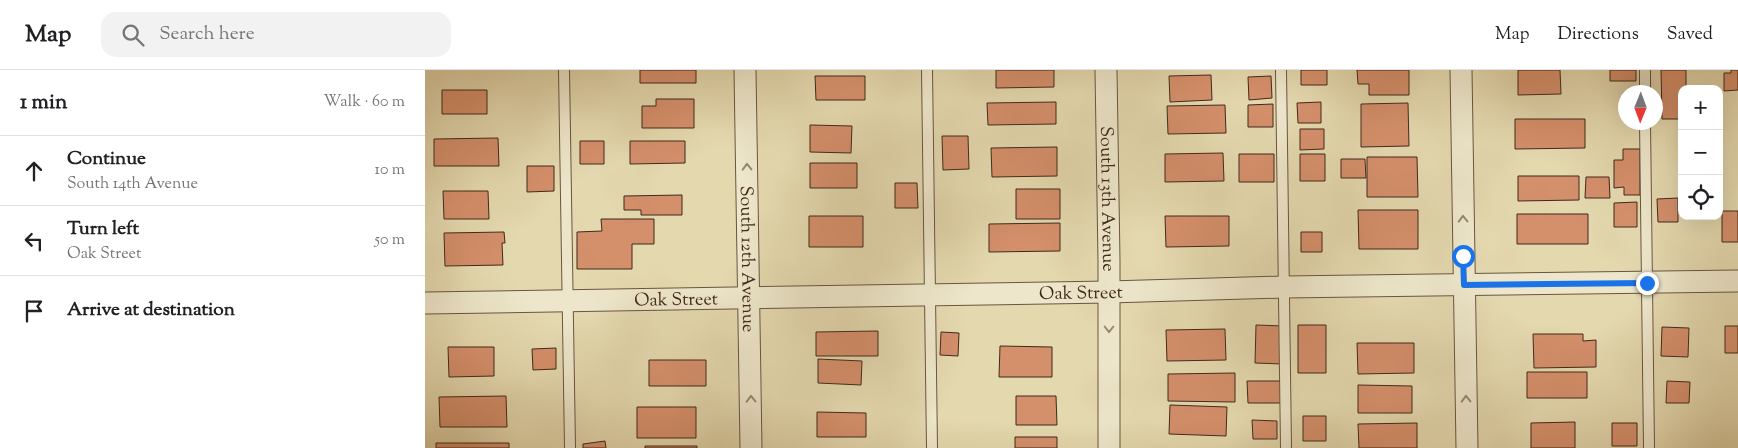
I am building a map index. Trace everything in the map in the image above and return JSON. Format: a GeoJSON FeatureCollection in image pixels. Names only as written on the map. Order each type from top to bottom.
{"type":"FeatureCollection","features":[{"type":"Feature","properties":{"kind":"street","name":"South 12th Avenue"},"geometry":{"type":"LineString","coordinates":[[745,70],[751,448]]}},
{"type":"Feature","properties":{"kind":"street","name":"South 13th Avenue"},"geometry":{"type":"LineString","coordinates":[[1106,70],[1109,448]]}},
{"type":"Feature","properties":{"kind":"street"},"geometry":{"type":"LineString","coordinates":[[1461,70],[1467,448]]}},
{"type":"Feature","properties":{"kind":"street","name":"Oak Street"},"geometry":{"type":"LineString","coordinates":[[425,303],[1109,292],[1284,287],[1738,282]]}},
{"type":"Feature","properties":{"kind":"lane"},"geometry":{"type":"LineString","coordinates":[[563,70],[570,448]]}},
{"type":"Feature","properties":{"kind":"lane"},"geometry":{"type":"LineString","coordinates":[[927,70],[932,448]]}},
{"type":"Feature","properties":{"kind":"lane"},"geometry":{"type":"LineString","coordinates":[[1281,70],[1286,448]]}},
{"type":"Feature","properties":{"kind":"lane"},"geometry":{"type":"LineString","coordinates":[[1645,70],[1645,85]]}},
{"type":"Feature","properties":{"kind":"lane"},"geometry":{"type":"LineString","coordinates":[[1645,130],[1649,448]]}},
{"type":"Feature","properties":{"kind":"building"},"geometry":{"type":"Polygon","coordinates":[[[640,70],[696,70],[696,83],[640,83],[640,70]]]}},
{"type":"Feature","properties":{"kind":"building"},"geometry":{"type":"Polygon","coordinates":[[[996,70],[1054,70],[1054,87],[996,88],[996,70]]]}},
{"type":"Feature","properties":{"kind":"building"},"geometry":{"type":"Polygon","coordinates":[[[1301,70],[1327,70],[1327,85],[1301,85],[1301,70]]]}},
{"type":"Feature","properties":{"kind":"building"},"geometry":{"type":"Polygon","coordinates":[[[1357,70],[1409,70],[1409,95],[1369,95],[1369,84],[1358,84],[1357,70]]]}},
{"type":"Feature","properties":{"kind":"building"},"geometry":{"type":"Polygon","coordinates":[[[1518,70],[1560,70],[1561,94],[1518,95],[1518,70]]]}},
{"type":"Feature","properties":{"kind":"building"},"geometry":{"type":"Polygon","coordinates":[[[1610,70],[1636,70],[1636,81],[1610,81],[1610,70]]]}},
{"type":"Feature","properties":{"kind":"building"},"geometry":{"type":"Polygon","coordinates":[[[1661,70],[1686,70],[1686,85],[1678,85],[1678,119],[1663,119],[1663,85],[1661,85],[1661,70]]]}},
{"type":"Feature","properties":{"kind":"building"},"geometry":{"type":"Polygon","coordinates":[[[1731,70],[1738,70],[1738,90],[1724,91],[1724,73],[1731,73],[1731,70]]]}},
{"type":"Feature","properties":{"kind":"building"},"geometry":{"type":"Polygon","coordinates":[[[1211,75],[1212,100],[1170,102],[1169,76],[1211,75]]]}},
{"type":"Feature","properties":{"kind":"building"},"geometry":{"type":"Polygon","coordinates":[[[815,76],[865,76],[865,100],[816,100],[815,76]]]}},
{"type":"Feature","properties":{"kind":"building"},"geometry":{"type":"Polygon","coordinates":[[[1271,76],[1272,98],[1249,100],[1248,77],[1271,76]]]}},
{"type":"Feature","properties":{"kind":"building"},"geometry":{"type":"Polygon","coordinates":[[[442,90],[487,90],[487,114],[442,114],[442,90]]]}},
{"type":"Feature","properties":{"kind":"building"},"geometry":{"type":"Polygon","coordinates":[[[656,99],[694,99],[694,128],[642,128],[642,106],[656,106],[656,99]]]}},
{"type":"Feature","properties":{"kind":"building"},"geometry":{"type":"Polygon","coordinates":[[[1056,102],[1056,124],[988,125],[987,103],[1056,102]]]}},
{"type":"Feature","properties":{"kind":"building"},"geometry":{"type":"Polygon","coordinates":[[[1321,102],[1321,123],[1298,123],[1297,103],[1321,102]]]}},
{"type":"Feature","properties":{"kind":"building"},"geometry":{"type":"Polygon","coordinates":[[[1408,103],[1409,146],[1361,147],[1361,104],[1408,103]]]}},
{"type":"Feature","properties":{"kind":"building"},"geometry":{"type":"Polygon","coordinates":[[[1273,104],[1273,127],[1248,127],[1248,105],[1273,104]]]}},
{"type":"Feature","properties":{"kind":"building"},"geometry":{"type":"Polygon","coordinates":[[[1225,105],[1226,133],[1168,134],[1167,106],[1225,105]]]}},
{"type":"Feature","properties":{"kind":"building"},"geometry":{"type":"Polygon","coordinates":[[[1515,119],[1585,119],[1585,148],[1515,149],[1515,119]]]}},
{"type":"Feature","properties":{"kind":"building"},"geometry":{"type":"Polygon","coordinates":[[[810,125],[852,126],[851,153],[810,152],[810,125]]]}},
{"type":"Feature","properties":{"kind":"building"},"geometry":{"type":"Polygon","coordinates":[[[1300,129],[1324,129],[1324,149],[1300,150],[1300,129]]]}},
{"type":"Feature","properties":{"kind":"building"},"geometry":{"type":"Polygon","coordinates":[[[942,136],[968,136],[969,169],[943,170],[942,136]]]}},
{"type":"Feature","properties":{"kind":"building"},"geometry":{"type":"Polygon","coordinates":[[[498,138],[499,166],[434,166],[434,139],[498,138]]]}},
{"type":"Feature","properties":{"kind":"building"},"geometry":{"type":"Polygon","coordinates":[[[580,141],[604,141],[604,164],[580,164],[580,141]]]}},
{"type":"Feature","properties":{"kind":"building"},"geometry":{"type":"Polygon","coordinates":[[[630,141],[685,141],[685,163],[630,164],[630,141]]]}},
{"type":"Feature","properties":{"kind":"building"},"geometry":{"type":"Polygon","coordinates":[[[1057,147],[1057,176],[992,177],[991,148],[1057,147]]]}},
{"type":"Feature","properties":{"kind":"building"},"geometry":{"type":"Polygon","coordinates":[[[1623,149],[1640,149],[1640,195],[1624,195],[1624,187],[1614,188],[1614,160],[1623,160],[1623,149]]]}},
{"type":"Feature","properties":{"kind":"building"},"geometry":{"type":"Polygon","coordinates":[[[1223,153],[1224,181],[1165,182],[1165,154],[1223,153]]]}},
{"type":"Feature","properties":{"kind":"building"},"geometry":{"type":"Polygon","coordinates":[[[1239,154],[1274,154],[1274,182],[1239,182],[1239,154]]]}},
{"type":"Feature","properties":{"kind":"building"},"geometry":{"type":"Polygon","coordinates":[[[1300,154],[1325,154],[1325,181],[1300,181],[1300,154]]]}},
{"type":"Feature","properties":{"kind":"building"},"geometry":{"type":"Polygon","coordinates":[[[1367,157],[1417,157],[1418,197],[1367,197],[1367,157]]]}},
{"type":"Feature","properties":{"kind":"building"},"geometry":{"type":"Polygon","coordinates":[[[1341,159],[1365,159],[1366,178],[1341,178],[1341,159]]]}},
{"type":"Feature","properties":{"kind":"building"},"geometry":{"type":"Polygon","coordinates":[[[810,163],[857,163],[857,188],[810,188],[810,163]]]}},
{"type":"Feature","properties":{"kind":"building"},"geometry":{"type":"Polygon","coordinates":[[[527,166],[554,166],[554,191],[527,192],[527,166]]]}},
{"type":"Feature","properties":{"kind":"building"},"geometry":{"type":"Polygon","coordinates":[[[1518,176],[1579,176],[1579,200],[1518,201],[1518,176]]]}},
{"type":"Feature","properties":{"kind":"building"},"geometry":{"type":"Polygon","coordinates":[[[1586,177],[1609,177],[1610,198],[1585,198],[1586,177]]]}},
{"type":"Feature","properties":{"kind":"building"},"geometry":{"type":"Polygon","coordinates":[[[895,183],[917,183],[918,208],[895,208],[895,183]]]}},
{"type":"Feature","properties":{"kind":"building"},"geometry":{"type":"Polygon","coordinates":[[[1016,189],[1060,189],[1060,219],[1016,219],[1016,189]]]}},
{"type":"Feature","properties":{"kind":"building"},"geometry":{"type":"Polygon","coordinates":[[[443,191],[488,191],[489,219],[444,219],[443,191]]]}},
{"type":"Feature","properties":{"kind":"building"},"geometry":{"type":"Polygon","coordinates":[[[682,195],[682,215],[641,215],[641,210],[624,210],[624,196],[682,195]]]}},
{"type":"Feature","properties":{"kind":"building"},"geometry":{"type":"Polygon","coordinates":[[[1678,198],[1678,222],[1658,222],[1657,199],[1678,198]]]}},
{"type":"Feature","properties":{"kind":"building"},"geometry":{"type":"Polygon","coordinates":[[[1637,202],[1637,227],[1614,227],[1614,203],[1637,202]]]}},
{"type":"Feature","properties":{"kind":"building"},"geometry":{"type":"Polygon","coordinates":[[[1358,210],[1418,210],[1418,249],[1359,249],[1358,210]]]}},
{"type":"Feature","properties":{"kind":"building"},"geometry":{"type":"Polygon","coordinates":[[[1723,211],[1738,211],[1738,242],[1722,242],[1723,211]]]}},
{"type":"Feature","properties":{"kind":"building"},"geometry":{"type":"Polygon","coordinates":[[[1517,214],[1588,214],[1588,244],[1517,244],[1517,214]]]}},
{"type":"Feature","properties":{"kind":"building"},"geometry":{"type":"Polygon","coordinates":[[[809,216],[863,216],[863,247],[809,247],[809,216]]]}},
{"type":"Feature","properties":{"kind":"building"},"geometry":{"type":"Polygon","coordinates":[[[1165,216],[1229,216],[1229,246],[1166,247],[1165,216]]]}},
{"type":"Feature","properties":{"kind":"building"},"geometry":{"type":"Polygon","coordinates":[[[601,219],[654,219],[654,244],[632,244],[632,269],[577,269],[577,232],[602,231],[601,219]]]}},
{"type":"Feature","properties":{"kind":"building"},"geometry":{"type":"Polygon","coordinates":[[[1060,223],[1060,251],[989,252],[989,224],[1060,223]]]}},
{"type":"Feature","properties":{"kind":"building"},"geometry":{"type":"Polygon","coordinates":[[[504,232],[505,243],[502,243],[503,265],[445,266],[444,233],[504,232]]]}},
{"type":"Feature","properties":{"kind":"building"},"geometry":{"type":"Polygon","coordinates":[[[1301,232],[1322,232],[1322,252],[1301,252],[1301,232]]]}},
{"type":"Feature","properties":{"kind":"building"},"geometry":{"type":"Polygon","coordinates":[[[1256,325],[1284,326],[1282,364],[1255,363],[1256,325]]]}},
{"type":"Feature","properties":{"kind":"building"},"geometry":{"type":"Polygon","coordinates":[[[1298,325],[1326,325],[1326,373],[1298,373],[1298,325]]]}},
{"type":"Feature","properties":{"kind":"building"},"geometry":{"type":"Polygon","coordinates":[[[1725,326],[1738,326],[1738,353],[1725,353],[1725,326]]]}},
{"type":"Feature","properties":{"kind":"building"},"geometry":{"type":"Polygon","coordinates":[[[1662,327],[1689,328],[1688,357],[1661,356],[1662,327]]]}},
{"type":"Feature","properties":{"kind":"building"},"geometry":{"type":"Polygon","coordinates":[[[1225,329],[1226,360],[1167,361],[1166,330],[1225,329]]]}},
{"type":"Feature","properties":{"kind":"building"},"geometry":{"type":"Polygon","coordinates":[[[878,331],[878,356],[816,356],[816,332],[878,331]]]}},
{"type":"Feature","properties":{"kind":"building"},"geometry":{"type":"Polygon","coordinates":[[[941,332],[959,333],[958,356],[940,355],[941,332]]]}},
{"type":"Feature","properties":{"kind":"building"},"geometry":{"type":"Polygon","coordinates":[[[1533,334],[1583,334],[1583,341],[1596,340],[1596,367],[1534,368],[1533,334]]]}},
{"type":"Feature","properties":{"kind":"building"},"geometry":{"type":"Polygon","coordinates":[[[1357,343],[1414,343],[1414,373],[1358,374],[1357,343]]]}},
{"type":"Feature","properties":{"kind":"building"},"geometry":{"type":"Polygon","coordinates":[[[1000,346],[1052,347],[1052,377],[999,377],[1000,346]]]}},
{"type":"Feature","properties":{"kind":"building"},"geometry":{"type":"Polygon","coordinates":[[[448,347],[494,347],[494,376],[449,377],[448,347]]]}},
{"type":"Feature","properties":{"kind":"building"},"geometry":{"type":"Polygon","coordinates":[[[556,348],[556,369],[533,370],[532,349],[556,348]]]}},
{"type":"Feature","properties":{"kind":"building"},"geometry":{"type":"Polygon","coordinates":[[[818,359],[862,361],[861,385],[818,383],[818,359]]]}},
{"type":"Feature","properties":{"kind":"building"},"geometry":{"type":"Polygon","coordinates":[[[649,360],[706,360],[706,386],[649,386],[649,360]]]}},
{"type":"Feature","properties":{"kind":"building"},"geometry":{"type":"Polygon","coordinates":[[[1527,372],[1587,372],[1587,398],[1527,398],[1527,372]]]}},
{"type":"Feature","properties":{"kind":"building"},"geometry":{"type":"Polygon","coordinates":[[[1235,373],[1235,402],[1168,401],[1168,374],[1235,373]]]}},
{"type":"Feature","properties":{"kind":"building"},"geometry":{"type":"Polygon","coordinates":[[[1247,381],[1282,381],[1282,403],[1248,403],[1247,381]]]}},
{"type":"Feature","properties":{"kind":"building"},"geometry":{"type":"Polygon","coordinates":[[[1667,381],[1690,382],[1689,403],[1666,403],[1667,381]]]}},
{"type":"Feature","properties":{"kind":"building"},"geometry":{"type":"Polygon","coordinates":[[[1358,385],[1412,386],[1412,413],[1358,413],[1358,385]]]}},
{"type":"Feature","properties":{"kind":"building"},"geometry":{"type":"Polygon","coordinates":[[[506,396],[507,427],[440,427],[439,397],[506,396]]]}},
{"type":"Feature","properties":{"kind":"building"},"geometry":{"type":"Polygon","coordinates":[[[1016,396],[1056,396],[1057,425],[1016,425],[1016,396]]]}},
{"type":"Feature","properties":{"kind":"building"},"geometry":{"type":"Polygon","coordinates":[[[1170,405],[1227,407],[1226,436],[1169,434],[1170,405]]]}},
{"type":"Feature","properties":{"kind":"building"},"geometry":{"type":"Polygon","coordinates":[[[637,407],[696,407],[696,438],[637,438],[637,407]]]}},
{"type":"Feature","properties":{"kind":"building"},"geometry":{"type":"Polygon","coordinates":[[[817,412],[866,413],[866,437],[817,437],[817,412]]]}},
{"type":"Feature","properties":{"kind":"building"},"geometry":{"type":"Polygon","coordinates":[[[1303,416],[1326,416],[1326,441],[1303,441],[1303,416]]]}},
{"type":"Feature","properties":{"kind":"building"},"geometry":{"type":"Polygon","coordinates":[[[1252,420],[1277,421],[1277,439],[1253,439],[1252,420]]]}},
{"type":"Feature","properties":{"kind":"building"},"geometry":{"type":"Polygon","coordinates":[[[1575,422],[1575,448],[1531,448],[1531,423],[1575,422]]]}},
{"type":"Feature","properties":{"kind":"building"},"geometry":{"type":"Polygon","coordinates":[[[1417,423],[1417,448],[1359,448],[1358,424],[1417,423]]]}},
{"type":"Feature","properties":{"kind":"building"},"geometry":{"type":"Polygon","coordinates":[[[1612,423],[1637,423],[1637,446],[1612,446],[1612,423]]]}},
{"type":"Feature","properties":{"kind":"building"},"geometry":{"type":"Polygon","coordinates":[[[1015,437],[1057,437],[1057,448],[1015,448],[1015,437]]]}},
{"type":"Feature","properties":{"kind":"building"},"geometry":{"type":"Polygon","coordinates":[[[605,441],[606,448],[583,448],[583,444],[605,441]]]}},
{"type":"Feature","properties":{"kind":"building"},"geometry":{"type":"Polygon","coordinates":[[[436,443],[509,443],[509,448],[436,448],[436,443]]]}},
{"type":"Feature","properties":{"kind":"building"},"geometry":{"type":"Polygon","coordinates":[[[645,446],[697,446],[697,448],[645,448],[645,446]]]}},
{"type":"Feature","properties":{"kind":"route"},"geometry":{"type":"LineString","coordinates":[[1463,256],[1464,285],[1647,283]]}}]}
